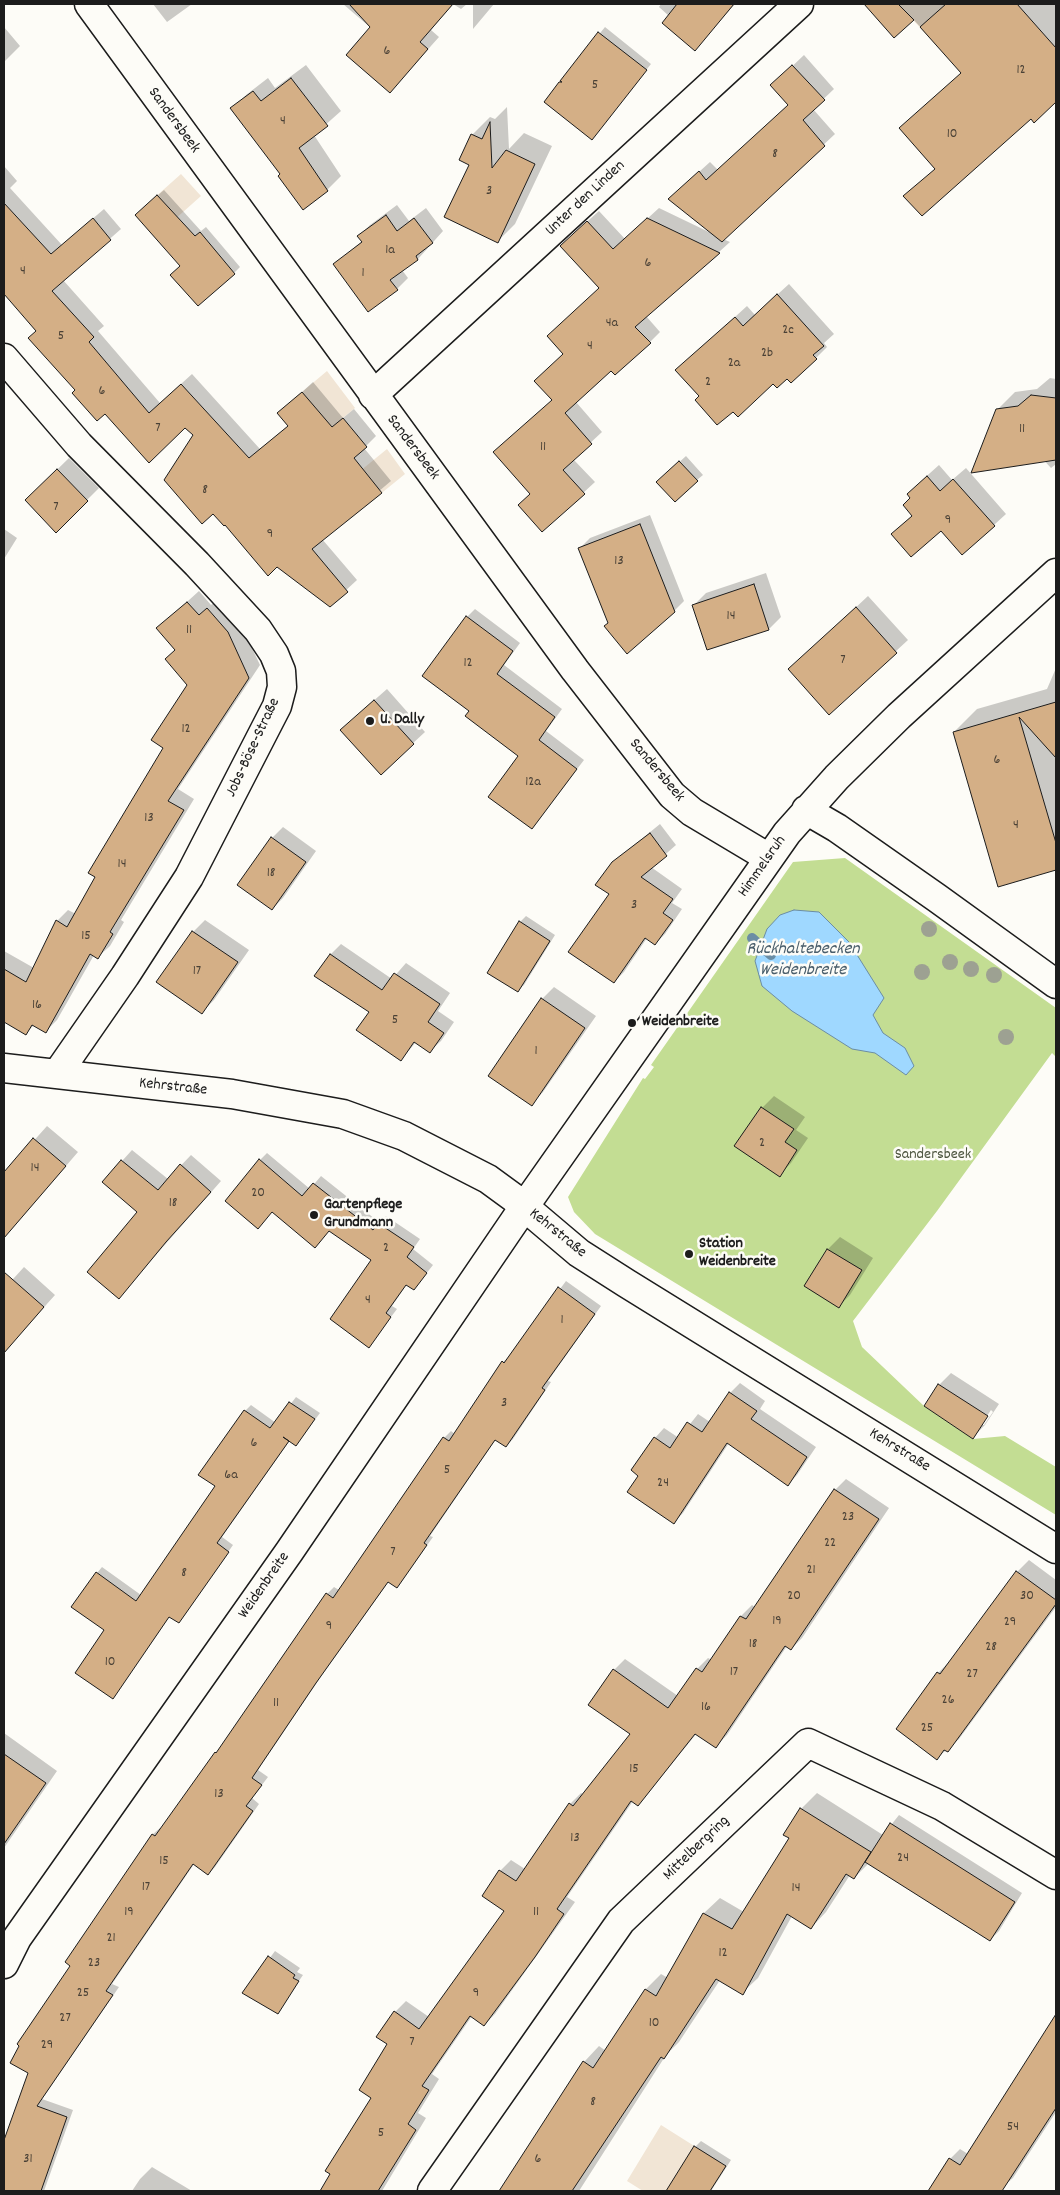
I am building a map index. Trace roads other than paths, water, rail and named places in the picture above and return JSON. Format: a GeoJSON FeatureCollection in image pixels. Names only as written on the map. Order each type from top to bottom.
{"type":"FeatureCollection","features":[{"type":"Feature","properties":{"kind":"street","name":"Sandersbeek"},"geometry":{"type":"LineString","coordinates":[[89,4],[574,670],[672,795],[692,812],[768,858]]}},
{"type":"Feature","properties":{"kind":"street","name":"Unter den Linden"},"geometry":{"type":"LineString","coordinates":[[373,395],[799,4]]}},
{"type":"Feature","properties":{"kind":"street","name":"Jobs-Böse-Straße"},"geometry":{"type":"LineString","coordinates":[[7,372],[197,564],[258,630],[274,654],[281,671],[282,687],[277,706],[189,877],[125,976],[57,1074]]}},
{"type":"Feature","properties":{"kind":"street","name":"Himmelsruh"},"geometry":{"type":"LineString","coordinates":[[524,1207],[768,858],[806,810],[899,716],[1056,573]]}},
{"type":"Feature","properties":{"kind":"street"},"geometry":{"type":"LineString","coordinates":[[806,810],[837,828],[930,892],[1056,984]]}},
{"type":"Feature","properties":{"kind":"street","name":"Kehrstraße"},"geometry":{"type":"LineString","coordinates":[[4,1068],[232,1094],[343,1114],[397,1133],[488,1179],[572,1248],[626,1284],[1056,1549]]}},
{"type":"Feature","properties":{"kind":"street","name":"Weidenbreite"},"geometry":{"type":"LineString","coordinates":[[4,1964],[17,1938],[289,1552],[524,1207]]}},
{"type":"Feature","properties":{"kind":"street","name":"Mittelbergring"},"geometry":{"type":"LineString","coordinates":[[432,2191],[621,1921],[808,1743],[942,1806],[1056,1875]]}},
{"type":"Feature","properties":{"kind":"water","name":"Rückhaltebecken Weidenbreite"},"geometry":{"type":"Polygon","coordinates":[[[794,910],[819,912],[849,942],[884,998],[873,1015],[883,1033],[905,1048],[914,1066],[906,1075],[875,1053],[852,1049],[792,1011],[762,986],[755,961],[767,929],[780,915],[794,910]]]}},
{"type":"Feature","properties":{"kind":"waterway"},"geometry":{"type":"LineString","coordinates":[[752,938],[771,955]]}},
{"type":"Feature","properties":{"kind":"place","name":"U. Dally"},"geometry":{"type":"Point","coordinates":[370,721]}},
{"type":"Feature","properties":{"kind":"place","name":"Weidenbreite"},"geometry":{"type":"Point","coordinates":[632,1023]}},
{"type":"Feature","properties":{"kind":"place","name":"Gartenpflege Grundmann"},"geometry":{"type":"Point","coordinates":[314,1215]}},
{"type":"Feature","properties":{"kind":"place","name":"Station Weidenbreite"},"geometry":{"type":"Point","coordinates":[689,1254]}}]}
